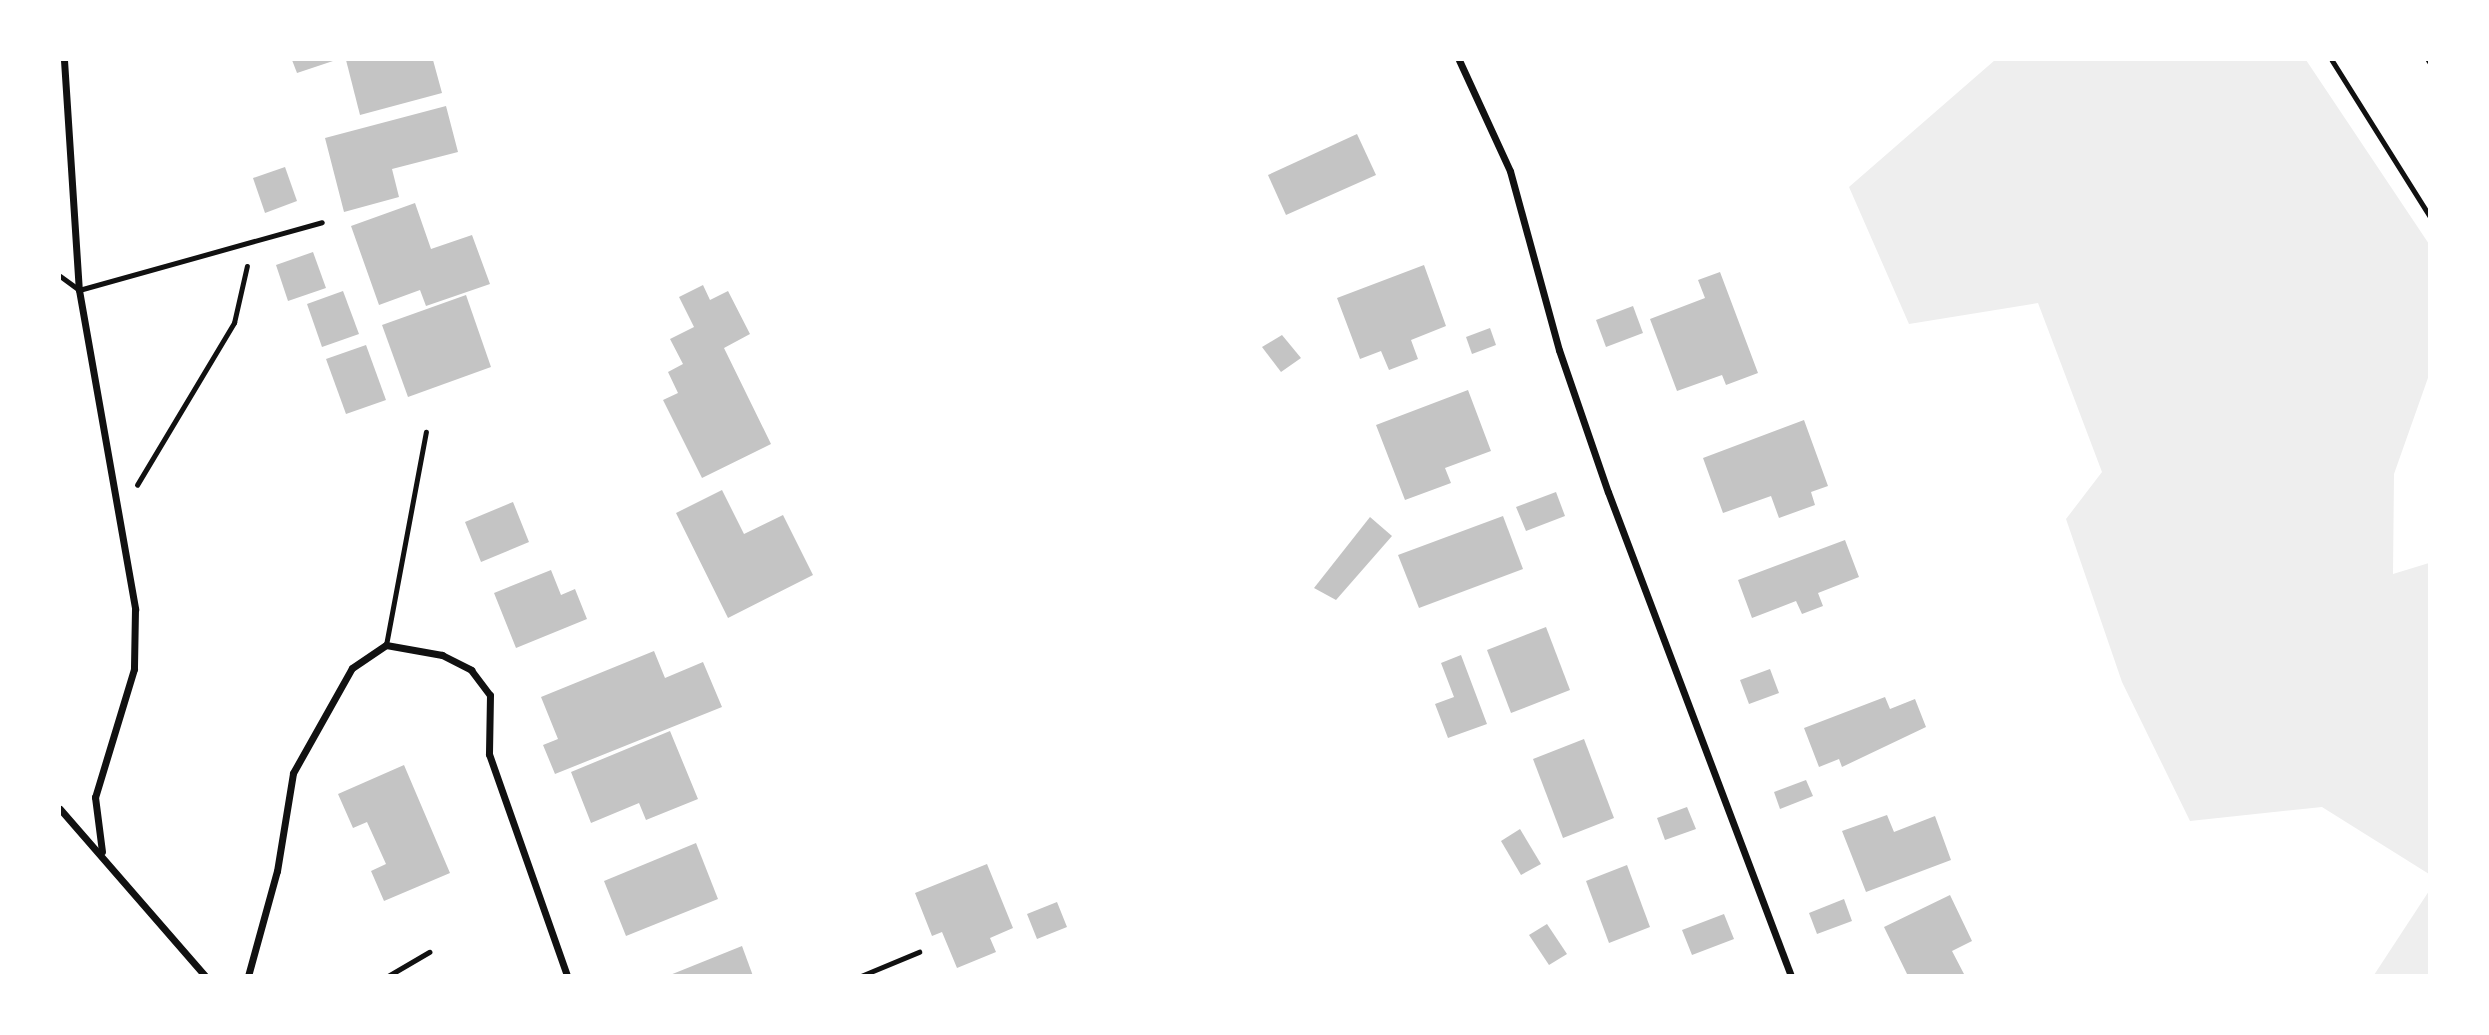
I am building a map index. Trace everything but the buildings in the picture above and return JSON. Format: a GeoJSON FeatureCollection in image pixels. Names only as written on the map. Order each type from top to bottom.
{"type":"FeatureCollection","features":[{"type":"Feature","properties":{"kind":"street"},"geometry":{"type":"LineString","coordinates":[[65,60],[79,290],[135,609],[134,669],[95,797],[102,852]]}},
{"type":"Feature","properties":{"kind":"street"},"geometry":{"type":"LineString","coordinates":[[1459,60],[1510,171],[1559,350],[1608,492],[1791,975]]}},
{"type":"Feature","properties":{"kind":"street"},"geometry":{"type":"LineString","coordinates":[[248,975],[277,871],[293,773],[352,668],[386,645],[443,655],[471,670],[490,695],[489,754],[567,975]]}},
{"type":"Feature","properties":{"kind":"street"},"geometry":{"type":"LineString","coordinates":[[60,809],[102,852],[205,975]]}},
{"type":"Feature","properties":{"kind":"lane"},"geometry":{"type":"LineString","coordinates":[[60,276],[79,290],[322,222]]}},
{"type":"Feature","properties":{"kind":"lane"},"geometry":{"type":"LineString","coordinates":[[386,645],[426,432]]}},
{"type":"Feature","properties":{"kind":"lane"},"geometry":{"type":"LineString","coordinates":[[388,975],[429,952]]}},
{"type":"Feature","properties":{"kind":"path"},"geometry":{"type":"LineString","coordinates":[[2332,60],[2430,216]]}},
{"type":"Feature","properties":{"kind":"path"},"geometry":{"type":"LineString","coordinates":[[119,515],[234,323],[252,242]]}},
{"type":"Feature","properties":{"kind":"path"},"geometry":{"type":"LineString","coordinates":[[861,975],[919,952]]}},
{"type":"Feature","properties":{"kind":"shaded area"},"geometry":{"type":"Polygon","coordinates":[[[1995,60],[2306,60],[2429,244],[2429,375],[2394,474],[2393,574],[2429,563],[2429,874],[2322,807],[2190,821],[2122,682],[2066,519],[2102,472],[2038,303],[1909,324],[1849,187],[1995,60]]]}},
{"type":"Feature","properties":{"kind":"shaded area"},"geometry":{"type":"Polygon","coordinates":[[[2429,891],[2429,975],[2374,975],[2429,891]]]}}]}
